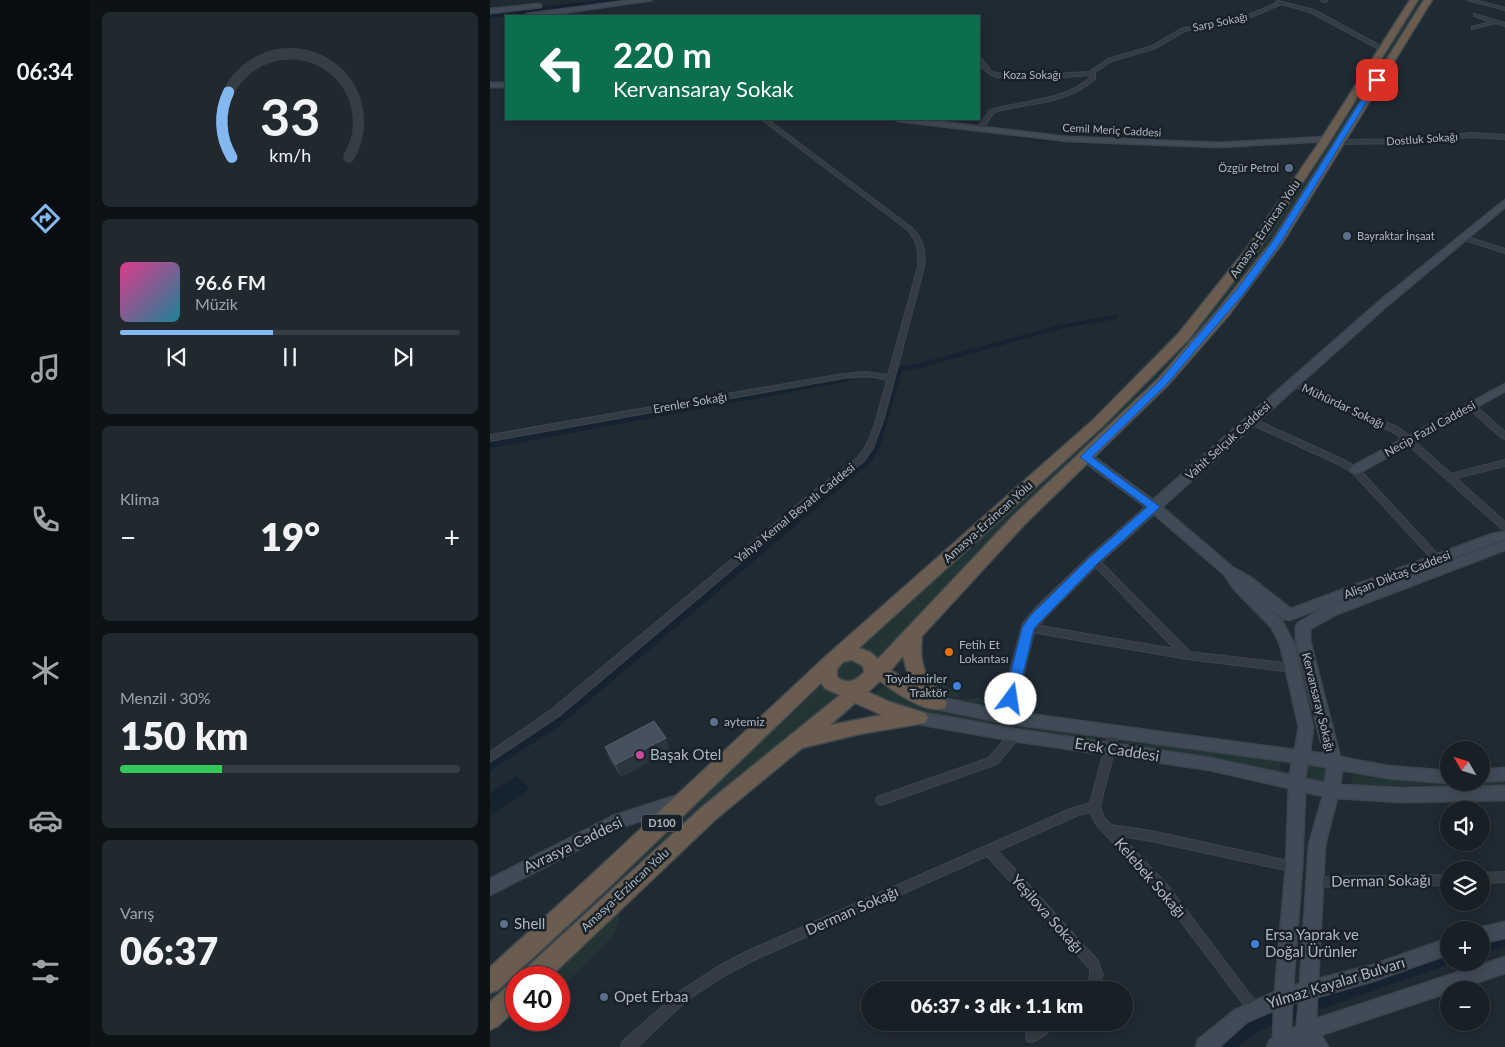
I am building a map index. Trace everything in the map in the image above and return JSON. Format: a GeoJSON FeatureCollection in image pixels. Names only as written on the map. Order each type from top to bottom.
{"type":"FeatureCollection","features":[{"type":"Feature","properties":{"kind":"highway","name":"Amasya-Erzincan Yolu"},"geometry":{"type":"LineString","coordinates":[[545,966],[641,874],[709,813],[792,744],[913,634],[996,544],[1154,392],[1229,306],[1277,242],[1383,50],[1414,0]]}},
{"type":"Feature","properties":{"kind":"highway","name":"Amasya-Erzincan Yolu"},"geometry":{"type":"LineString","coordinates":[[490,982],[832,661],[1098,423],[1164,357],[1235,273],[1332,141],[1428,0]]}},
{"type":"Feature","properties":{"kind":"highway"},"geometry":{"type":"LineString","coordinates":[[913,634],[911,651],[914,667],[924,688],[938,703]]}},
{"type":"Feature","properties":{"kind":"highway","name":"D100"},"geometry":{"type":"LineString","coordinates":[[832,661],[844,654],[860,654],[866,657],[862,681]]}},
{"type":"Feature","properties":{"kind":"highway"},"geometry":{"type":"LineString","coordinates":[[832,661],[826,673],[828,679],[862,681],[908,691],[938,703]]}},
{"type":"Feature","properties":{"kind":"highway"},"geometry":{"type":"LineString","coordinates":[[862,681],[893,712],[918,718]]}},
{"type":"Feature","properties":{"kind":"highway"},"geometry":{"type":"LineString","coordinates":[[792,744],[846,728],[918,718]]}},
{"type":"Feature","properties":{"kind":"highway"},"geometry":{"type":"LineString","coordinates":[[490,1018],[505,1004]]}},
{"type":"Feature","properties":{"kind":"street"},"geometry":{"type":"LineString","coordinates":[[535,15],[649,0]]}},
{"type":"Feature","properties":{"kind":"street"},"geometry":{"type":"LineString","coordinates":[[1469,0],[1490,2],[1505,8]]}},
{"type":"Feature","properties":{"kind":"street"},"geometry":{"type":"LineString","coordinates":[[1278,2],[1312,12],[1383,50]]}},
{"type":"Feature","properties":{"kind":"street","name":"Sarp Sokağı"},"geometry":{"type":"LineString","coordinates":[[981,128],[986,117],[992,111],[1061,96],[1089,82],[1093,78],[1092,73],[1105,63],[1154,48],[1183,30],[1249,16],[1278,2]]}},
{"type":"Feature","properties":{"kind":"street"},"geometry":{"type":"LineString","coordinates":[[490,11],[567,3]]}},
{"type":"Feature","properties":{"kind":"street"},"geometry":{"type":"LineString","coordinates":[[1476,16],[1505,25]]}},
{"type":"Feature","properties":{"kind":"street"},"geometry":{"type":"LineString","coordinates":[[1474,28],[1496,22]]}},
{"type":"Feature","properties":{"kind":"street","name":"Koza Sokağı"},"geometry":{"type":"LineString","coordinates":[[980,60],[990,73],[996,75],[1051,76],[1092,73]]}},
{"type":"Feature","properties":{"kind":"street"},"geometry":{"type":"LineString","coordinates":[[490,85],[505,85]]}},
{"type":"Feature","properties":{"kind":"street","name":"Yahya Kemal Beyatlı Caddesi"},"geometry":{"type":"LineString","coordinates":[[490,758],[555,713],[810,498],[861,459],[869,448],[880,418],[921,267],[922,251],[918,238],[897,219],[765,120]]}},
{"type":"Feature","properties":{"kind":"street","name":"Cemil Meriç Caddesi"},"geometry":{"type":"LineString","coordinates":[[907,120],[981,128],[1045,138],[1201,145],[1332,141]]}},
{"type":"Feature","properties":{"kind":"street","name":"Dostluk Sokağı"},"geometry":{"type":"LineString","coordinates":[[1332,141],[1418,141],[1471,135],[1505,137]]}},
{"type":"Feature","properties":{"kind":"street","name":"Vahit Selçuk Caddesi"},"geometry":{"type":"LineString","coordinates":[[1006,716],[1028,628],[1042,611],[1094,560],[1385,302],[1505,203]]}},
{"type":"Feature","properties":{"kind":"street"},"geometry":{"type":"LineString","coordinates":[[1464,238],[1505,251]]}},
{"type":"Feature","properties":{"kind":"street","name":"Erenler Sokağı"},"geometry":{"type":"LineString","coordinates":[[490,438],[837,377],[867,374],[891,379]]}},
{"type":"Feature","properties":{"kind":"street","name":"Mühürdar Sokağı"},"geometry":{"type":"LineString","coordinates":[[1294,383],[1392,428],[1410,440],[1505,527]]}},
{"type":"Feature","properties":{"kind":"street","name":"Necip Fazıl Caddesi"},"geometry":{"type":"LineString","coordinates":[[1355,470],[1505,386]]}},
{"type":"Feature","properties":{"kind":"street"},"geometry":{"type":"LineString","coordinates":[[1471,406],[1505,436]]}},
{"type":"Feature","properties":{"kind":"street"},"geometry":{"type":"LineString","coordinates":[[1251,421],[1355,470],[1437,559]]}},
{"type":"Feature","properties":{"kind":"street"},"geometry":{"type":"LineString","coordinates":[[1086,457],[1154,507],[1227,570],[1246,580],[1289,615],[1297,618],[1303,627],[1300,632],[1284,633],[1277,626],[1281,617],[1289,615]]}},
{"type":"Feature","properties":{"kind":"street"},"geometry":{"type":"LineString","coordinates":[[1451,478],[1505,463]]}},
{"type":"Feature","properties":{"kind":"street","name":"Alişan Diktaş Caddesi"},"geometry":{"type":"LineString","coordinates":[[1289,615],[1496,537],[1505,536]]}},
{"type":"Feature","properties":{"kind":"street","name":"Alişan Diktaş Caddesi"},"geometry":{"type":"LineString","coordinates":[[1303,627],[1332,610],[1505,545]]}},
{"type":"Feature","properties":{"kind":"street"},"geometry":{"type":"LineString","coordinates":[[1094,560],[1187,655]]}},
{"type":"Feature","properties":{"kind":"street","name":"Kervansaray Sokağı"},"geometry":{"type":"LineString","coordinates":[[1227,570],[1235,582],[1277,626],[1287,644],[1305,718],[1306,736],[1279,1046]]}},
{"type":"Feature","properties":{"kind":"street","name":"Kervansaray Sokağı"},"geometry":{"type":"LineString","coordinates":[[1303,627],[1302,637],[1333,777]]}},
{"type":"Feature","properties":{"kind":"street"},"geometry":{"type":"LineString","coordinates":[[1028,628],[1187,655],[1293,668]]}},
{"type":"Feature","properties":{"kind":"street","name":"Erek Caddesi"},"geometry":{"type":"LineString","coordinates":[[938,703],[1114,733],[1302,775]]}},
{"type":"Feature","properties":{"kind":"street","name":"Erek Caddesi"},"geometry":{"type":"LineString","coordinates":[[918,718],[1239,770],[1333,777],[1387,772],[1440,776]]}},
{"type":"Feature","properties":{"kind":"street"},"geometry":{"type":"LineString","coordinates":[[1096,806],[1114,733]]}},
{"type":"Feature","properties":{"kind":"street"},"geometry":{"type":"LineString","coordinates":[[881,800],[992,761],[1015,735]]}},
{"type":"Feature","properties":{"kind":"street"},"geometry":{"type":"LineString","coordinates":[[1302,775],[1303,762],[1312,759],[1318,759],[1328,765],[1334,773],[1319,833],[1314,882],[1306,1039]]}},
{"type":"Feature","properties":{"kind":"street"},"geometry":{"type":"LineString","coordinates":[[1490,775],[1505,774]]}},
{"type":"Feature","properties":{"kind":"street","name":"Erek Caddesi"},"geometry":{"type":"LineString","coordinates":[[1333,777],[1402,795],[1505,793]]}},
{"type":"Feature","properties":{"kind":"street","name":"Avrasya Caddesi"},"geometry":{"type":"LineString","coordinates":[[490,887],[619,821],[687,799]]}},
{"type":"Feature","properties":{"kind":"street","name":"Kelebek Sokağı"},"geometry":{"type":"LineString","coordinates":[[1096,806],[1096,813],[1107,829],[1164,890],[1254,1009]]}},
{"type":"Feature","properties":{"kind":"street","name":"Derman Sokağı"},"geometry":{"type":"LineString","coordinates":[[628,1047],[683,996],[723,970],[752,955],[990,851],[1074,812],[1096,806]]}},
{"type":"Feature","properties":{"kind":"street"},"geometry":{"type":"LineString","coordinates":[[1107,829],[1150,836],[1294,867]]}},
{"type":"Feature","properties":{"kind":"street","name":"Yeşilova Sokağı"},"geometry":{"type":"LineString","coordinates":[[990,851],[1094,965],[1097,971],[1095,981]]}},
{"type":"Feature","properties":{"kind":"street"},"geometry":{"type":"LineString","coordinates":[[1490,878],[1505,877]]}},
{"type":"Feature","properties":{"kind":"street","name":"Derman Sokağı"},"geometry":{"type":"LineString","coordinates":[[1314,882],[1440,880]]}},
{"type":"Feature","properties":{"kind":"street"},"geometry":{"type":"LineString","coordinates":[[1490,932],[1505,930]]}},
{"type":"Feature","properties":{"kind":"street","name":"Yılmaz Kayalar Bulvarı"},"geometry":{"type":"LineString","coordinates":[[1205,1047],[1226,1027],[1254,1009],[1284,997],[1373,973],[1440,949]]}},
{"type":"Feature","properties":{"kind":"street"},"geometry":{"type":"LineString","coordinates":[[1279,1046],[1306,1039],[1505,965]]}},
{"type":"Feature","properties":{"kind":"street"},"geometry":{"type":"LineString","coordinates":[[1032,1036],[1038,1031]]}},
{"type":"Feature","properties":{"kind":"street"},"geometry":{"type":"LineString","coordinates":[[1306,1039],[1319,1047]]}},
{"type":"Feature","properties":{"kind":"shaded area"},"geometry":{"type":"Polygon","coordinates":[[[594,0],[637,0],[490,18],[490,12],[594,0]]]}},
{"type":"Feature","properties":{"kind":"shaded area"},"geometry":{"type":"Polygon","coordinates":[[[1418,0],[1423,0],[1271,239],[1221,306],[1155,379],[982,547],[878,658],[858,648],[1068,459],[1152,378],[1204,320],[1235,282],[1267,237],[1418,0]]]}},
{"type":"Feature","properties":{"kind":"shaded area"},"geometry":{"type":"Polygon","coordinates":[[[848,661],[859,664],[862,671],[855,680],[845,682],[837,678],[836,669],[842,663],[848,661]]]}},
{"type":"Feature","properties":{"kind":"shaded area"},"geometry":{"type":"Polygon","coordinates":[[[938,679],[959,693],[959,699],[974,699],[975,697],[998,703],[995,706],[969,702],[952,697],[944,694],[929,685],[938,679]]]}},
{"type":"Feature","properties":{"kind":"shaded area"},"geometry":{"type":"Polygon","coordinates":[[[817,683],[837,696],[661,846],[530,966],[521,966],[666,831],[817,683]]]}},
{"type":"Feature","properties":{"kind":"shaded area"},"geometry":{"type":"Polygon","coordinates":[[[887,684],[991,719],[1095,735],[1095,740],[929,713],[872,697],[887,684]]]}},
{"type":"Feature","properties":{"kind":"shaded area"},"geometry":{"type":"Polygon","coordinates":[[[1127,742],[1150,745],[1154,743],[1224,754],[1282,760],[1280,766],[1281,773],[1233,761],[1126,744],[1127,742]]]}},
{"type":"Feature","properties":{"kind":"shaded area"},"geometry":{"type":"Polygon","coordinates":[[[1310,764],[1324,768],[1328,774],[1324,782],[1321,783],[1308,779],[1304,773],[1305,768],[1310,764]]]}},
{"type":"Feature","properties":{"kind":"shaded area"},"geometry":{"type":"Polygon","coordinates":[[[1351,774],[1389,780],[1440,782],[1440,786],[1352,785],[1351,774]]]}},
{"type":"Feature","properties":{"kind":"shaded area"},"geometry":{"type":"Polygon","coordinates":[[[1490,781],[1505,781],[1505,786],[1490,786],[1490,781]]]}},
{"type":"Feature","properties":{"kind":"shaded area"},"geometry":{"type":"Polygon","coordinates":[[[622,903],[618,924],[612,937],[570,979],[570,966],[557,966],[622,903]]]}},
{"type":"Feature","properties":{"kind":"shaded area"},"geometry":{"type":"Polygon","coordinates":[[[505,981],[505,989],[490,1003],[490,995],[505,981]]]}},
{"type":"Feature","properties":{"kind":"water"},"geometry":{"type":"Polygon","coordinates":[[[517,776],[530,789],[490,816],[490,793],[517,776]]]}},
{"type":"Feature","properties":{"kind":"building"},"geometry":{"type":"Polygon","coordinates":[[[654,721],[666,738],[616,764],[605,747],[654,721]]]}},
{"type":"Feature","properties":{"kind":"waterway"},"geometry":{"type":"LineString","coordinates":[[490,15],[620,0]]}},
{"type":"Feature","properties":{"kind":"waterway"},"geometry":{"type":"LineString","coordinates":[[895,120],[907,121]]}},
{"type":"Feature","properties":{"kind":"waterway"},"geometry":{"type":"LineString","coordinates":[[982,130],[1039,139],[1086,142]]}},
{"type":"Feature","properties":{"kind":"waterway"},"geometry":{"type":"LineString","coordinates":[[1251,145],[1311,142]]}},
{"type":"Feature","properties":{"kind":"waterway"},"geometry":{"type":"LineString","coordinates":[[1181,145],[1218,147]]}},
{"type":"Feature","properties":{"kind":"waterway"},"geometry":{"type":"LineString","coordinates":[[490,767],[555,723],[869,459],[876,447],[899,369],[917,366],[1063,326],[1114,317]]}},
{"type":"Feature","properties":{"kind":"waterway"},"geometry":{"type":"LineString","coordinates":[[490,443],[845,378]]}},
{"type":"Feature","properties":{"kind":"waterway"},"geometry":{"type":"LineString","coordinates":[[1490,945],[1505,941]]}},
{"type":"Feature","properties":{"kind":"waterway"},"geometry":{"type":"LineString","coordinates":[[1228,1047],[1256,1025],[1440,962]]}},
{"type":"Feature","properties":{"kind":"place","name":"Özgür Petrol"},"geometry":{"type":"Point","coordinates":[1289,168]}},
{"type":"Feature","properties":{"kind":"place","name":"Bayraktar İnşaat"},"geometry":{"type":"Point","coordinates":[1347,236]}},
{"type":"Feature","properties":{"kind":"place","name":"Fetih Et Lokantası"},"geometry":{"type":"Point","coordinates":[949,652]}},
{"type":"Feature","properties":{"kind":"place","name":"Toydemirler Traktör"},"geometry":{"type":"Point","coordinates":[957,686]}},
{"type":"Feature","properties":{"kind":"place","name":"aytemiz"},"geometry":{"type":"Point","coordinates":[714,722]}},
{"type":"Feature","properties":{"kind":"place","name":"Başak Otel"},"geometry":{"type":"Point","coordinates":[640,755]}},
{"type":"Feature","properties":{"kind":"place","name":"Shell"},"geometry":{"type":"Point","coordinates":[504,924]}},
{"type":"Feature","properties":{"kind":"place","name":"Ersa Yaprak ve Doğal Ürünler"},"geometry":{"type":"Point","coordinates":[1255,944]}},
{"type":"Feature","properties":{"kind":"place","name":"Opet Erbaa"},"geometry":{"type":"Point","coordinates":[604,997]}},
{"type":"Feature","properties":{"kind":"route"},"geometry":{"type":"LineString","coordinates":[[1011,699],[1028,628],[1042,611],[1094,560],[1154,507],[1086,457],[1149,397],[1194,348],[1242,290],[1277,242],[1377,80]]}}]}
